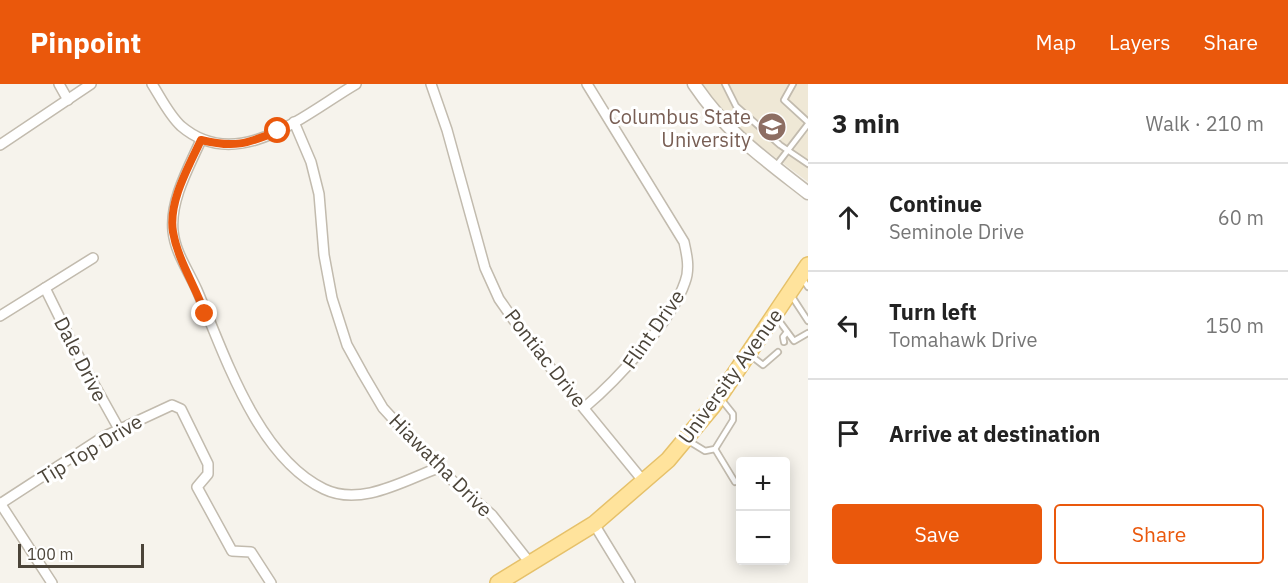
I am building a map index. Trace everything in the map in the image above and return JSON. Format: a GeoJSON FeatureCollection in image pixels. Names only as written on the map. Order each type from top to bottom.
{"type":"FeatureCollection","features":[{"type":"Feature","properties":{"kind":"main road","name":"University Avenue"},"geometry":{"type":"LineString","coordinates":[[498,583],[594,524],[644,482],[687,440],[790,292],[806,276]]}},
{"type":"Feature","properties":{"kind":"street"},"geometry":{"type":"LineString","coordinates":[[59,84],[68,100]]}},
{"type":"Feature","properties":{"kind":"street"},"geometry":{"type":"LineString","coordinates":[[0,145],[91,84]]}},
{"type":"Feature","properties":{"kind":"street"},"geometry":{"type":"LineString","coordinates":[[152,84],[180,125],[201,140],[224,146],[247,144],[294,122],[356,84]]}},
{"type":"Feature","properties":{"kind":"street","name":"Pontiac Drive"},"geometry":{"type":"LineString","coordinates":[[430,84],[444,119],[489,278],[499,299],[527,339],[585,407],[644,482]]}},
{"type":"Feature","properties":{"kind":"street","name":"Flint Drive"},"geometry":{"type":"LineString","coordinates":[[585,407],[615,381],[665,316],[685,284],[688,262],[684,242],[587,84]]}},
{"type":"Feature","properties":{"kind":"street"},"geometry":{"type":"LineString","coordinates":[[694,84],[725,126],[808,193]]}},
{"type":"Feature","properties":{"kind":"street","name":"Hiawatha Drive"},"geometry":{"type":"LineString","coordinates":[[294,122],[310,162],[319,194],[324,255],[332,298],[347,345],[383,408],[438,468],[492,515],[530,563]]}},
{"type":"Feature","properties":{"kind":"street"},"geometry":{"type":"LineString","coordinates":[[201,140],[178,194],[173,230],[184,266],[230,372],[250,409],[272,441],[286,460],[326,490],[352,494],[388,489],[438,468]]}},
{"type":"Feature","properties":{"kind":"street"},"geometry":{"type":"LineString","coordinates":[[0,316],[93,258]]}},
{"type":"Feature","properties":{"kind":"street","name":"Dale Drive"},"geometry":{"type":"LineString","coordinates":[[45,288],[86,372],[119,429]]}},
{"type":"Feature","properties":{"kind":"street","name":"Tip Top Drive"},"geometry":{"type":"LineString","coordinates":[[0,504],[103,437],[172,405],[181,410],[208,464],[208,474],[197,488],[232,551],[251,552],[271,583]]}},
{"type":"Feature","properties":{"kind":"street"},"geometry":{"type":"LineString","coordinates":[[0,504],[52,583]]}},
{"type":"Feature","properties":{"kind":"street"},"geometry":{"type":"LineString","coordinates":[[594,524],[630,583]]}},
{"type":"Feature","properties":{"kind":"lane"},"geometry":{"type":"LineString","coordinates":[[725,84],[736,106],[788,152],[808,164]]}},
{"type":"Feature","properties":{"kind":"lane"},"geometry":{"type":"LineString","coordinates":[[775,167],[808,123],[784,100],[793,84]]}},
{"type":"Feature","properties":{"kind":"lane"},"geometry":{"type":"LineString","coordinates":[[790,292],[808,321]]}},
{"type":"Feature","properties":{"kind":"lane"},"geometry":{"type":"LineString","coordinates":[[775,315],[794,341],[808,333]]}},
{"type":"Feature","properties":{"kind":"lane"},"geometry":{"type":"LineString","coordinates":[[782,339],[787,332]]}},
{"type":"Feature","properties":{"kind":"lane"},"geometry":{"type":"LineString","coordinates":[[771,356],[772,348]]}},
{"type":"Feature","properties":{"kind":"lane"},"geometry":{"type":"LineString","coordinates":[[748,353],[763,365],[778,352]]}},
{"type":"Feature","properties":{"kind":"lane"},"geometry":{"type":"LineString","coordinates":[[687,440],[705,451],[715,449],[734,420],[733,414],[719,397]]}},
{"type":"Feature","properties":{"kind":"lane"},"geometry":{"type":"LineString","coordinates":[[715,449],[735,482]]}},
{"type":"Feature","properties":{"kind":"shaded area","name":"Columbus State University"},"geometry":{"type":"Polygon","coordinates":[[[703,84],[808,84],[808,182],[744,134],[714,102],[703,84]]]}},
{"type":"Feature","properties":{"kind":"place","name":"Columbus State University"},"geometry":{"type":"Point","coordinates":[772,127]}},
{"type":"Feature","properties":{"kind":"route"},"geometry":{"type":"LineString","coordinates":[[205,314],[184,266],[173,230],[178,194],[185,174],[201,140],[224,146],[247,144],[278,131]]}}]}
